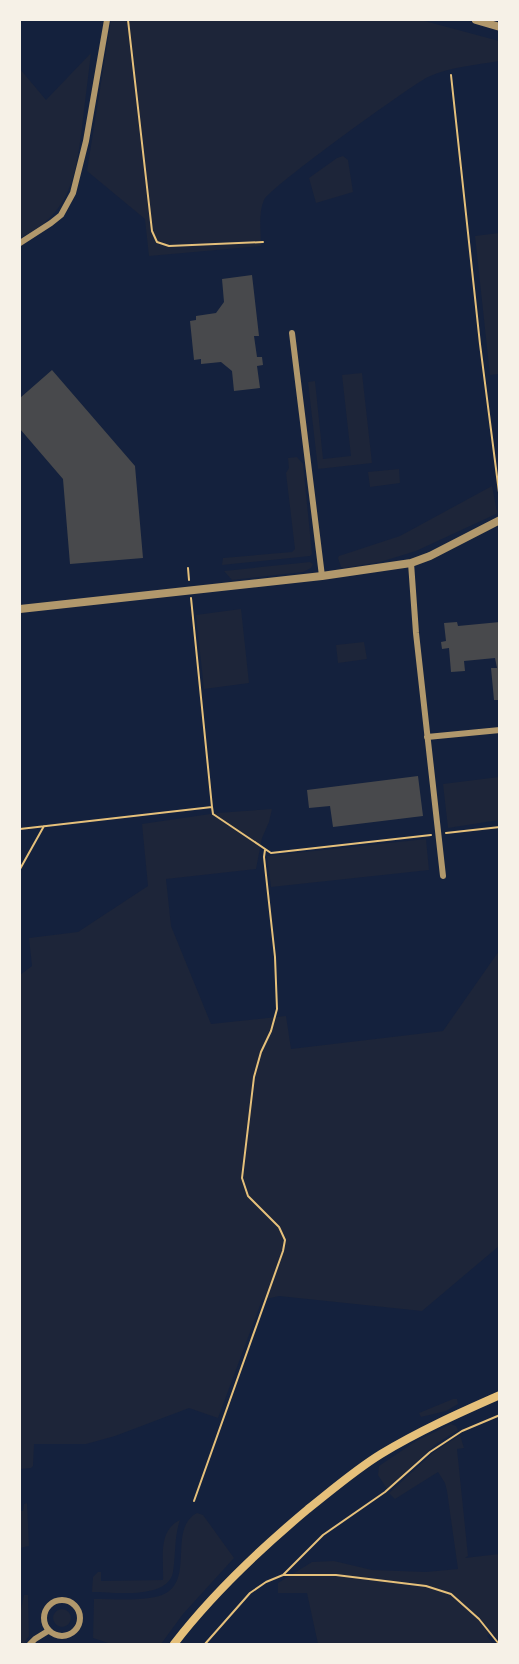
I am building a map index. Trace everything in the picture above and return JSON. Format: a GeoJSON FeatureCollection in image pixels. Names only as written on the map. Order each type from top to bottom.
{"type":"FeatureCollection","features":[{"type":"Feature","properties":{"kind":"main road"},"geometry":{"type":"LineString","coordinates":[[174,1644],[221,1587],[269,1541],[341,1482],[380,1454],[439,1421],[500,1395]]}},
{"type":"Feature","properties":{"kind":"street"},"geometry":{"type":"LineString","coordinates":[[20,243],[51,224],[61,214],[73,193],[86,141],[107,20]]}},
{"type":"Feature","properties":{"kind":"street"},"geometry":{"type":"LineString","coordinates":[[478,20],[500,27]]}},
{"type":"Feature","properties":{"kind":"street"},"geometry":{"type":"LineString","coordinates":[[292,333],[322,576]]}},
{"type":"Feature","properties":{"kind":"street"},"geometry":{"type":"LineString","coordinates":[[20,609],[322,576],[411,563],[430,556],[500,520]]}},
{"type":"Feature","properties":{"kind":"street"},"geometry":{"type":"LineString","coordinates":[[411,563],[443,876]]}},
{"type":"Feature","properties":{"kind":"street"},"geometry":{"type":"LineString","coordinates":[[427,737],[500,730]]}},
{"type":"Feature","properties":{"kind":"street"},"geometry":{"type":"LineString","coordinates":[[65,1600],[75,1606],[80,1621],[75,1632],[58,1637],[48,1631],[43,1620],[50,1604],[54,1601],[65,1600]]}},
{"type":"Feature","properties":{"kind":"street"},"geometry":{"type":"LineString","coordinates":[[30,1644],[48,1631]]}},
{"type":"Feature","properties":{"kind":"path"},"geometry":{"type":"LineString","coordinates":[[128,20],[152,231],[157,242],[169,246],[263,242]]}},
{"type":"Feature","properties":{"kind":"path"},"geometry":{"type":"LineString","coordinates":[[451,75],[480,344],[500,500]]}},
{"type":"Feature","properties":{"kind":"path"},"geometry":{"type":"LineString","coordinates":[[192,610],[213,814],[271,853],[500,827]]}},
{"type":"Feature","properties":{"kind":"path"},"geometry":{"type":"LineString","coordinates":[[20,829],[213,807]]}},
{"type":"Feature","properties":{"kind":"path"},"geometry":{"type":"LineString","coordinates":[[20,868],[44,826]]}},
{"type":"Feature","properties":{"kind":"path"},"geometry":{"type":"LineString","coordinates":[[194,1501],[283,1251],[285,1239],[279,1227],[248,1196],[242,1178],[254,1077],[277,1009],[277,978],[265,850]]}},
{"type":"Feature","properties":{"kind":"path"},"geometry":{"type":"LineString","coordinates":[[283,1575],[323,1535],[386,1492],[442,1443],[462,1431],[500,1415]]}},
{"type":"Feature","properties":{"kind":"path"},"geometry":{"type":"LineString","coordinates":[[204,1644],[250,1593],[266,1582],[283,1575],[336,1575],[426,1586],[451,1594],[479,1619],[499,1644]]}},
{"type":"Feature","properties":{"kind":"shaded area"},"geometry":{"type":"Polygon","coordinates":[[[111,20],[421,20],[499,41],[499,61],[454,69],[428,77],[370,116],[314,158],[264,200],[260,217],[261,246],[149,256],[145,219],[87,171],[111,20]]]}},
{"type":"Feature","properties":{"kind":"shaded area"},"geometry":{"type":"Polygon","coordinates":[[[91,53],[80,145],[73,178],[60,206],[50,218],[37,229],[20,238],[20,69],[46,100],[91,53]]]}},
{"type":"Feature","properties":{"kind":"shaded area"},"geometry":{"type":"Polygon","coordinates":[[[343,156],[348,160],[353,192],[316,203],[309,178],[343,156]]]}},
{"type":"Feature","properties":{"kind":"shaded area"},"geometry":{"type":"Polygon","coordinates":[[[499,233],[499,374],[490,375],[475,236],[499,233]]]}},
{"type":"Feature","properties":{"kind":"shaded area"},"geometry":{"type":"Polygon","coordinates":[[[362,373],[372,463],[318,469],[308,382],[315,381],[323,459],[351,456],[342,375],[362,373]]]}},
{"type":"Feature","properties":{"kind":"shaded area"},"geometry":{"type":"Polygon","coordinates":[[[297,457],[303,464],[312,554],[222,565],[223,558],[292,552],[295,549],[286,473],[289,468],[288,458],[297,457]]]}},
{"type":"Feature","properties":{"kind":"shaded area"},"geometry":{"type":"Polygon","coordinates":[[[399,469],[400,483],[370,487],[368,472],[399,469]]]}},
{"type":"Feature","properties":{"kind":"shaded area"},"geometry":{"type":"Polygon","coordinates":[[[492,486],[496,514],[416,551],[380,562],[341,567],[339,556],[400,536],[492,486]]]}},
{"type":"Feature","properties":{"kind":"shaded area"},"geometry":{"type":"Polygon","coordinates":[[[310,562],[313,564],[311,568],[303,572],[232,580],[224,571],[310,562]]]}},
{"type":"Feature","properties":{"kind":"shaded area"},"geometry":{"type":"Polygon","coordinates":[[[241,609],[249,683],[204,689],[196,615],[241,609]]]}},
{"type":"Feature","properties":{"kind":"shaded area"},"geometry":{"type":"Polygon","coordinates":[[[364,642],[367,659],[338,663],[336,645],[364,642]]]}},
{"type":"Feature","properties":{"kind":"shaded area"},"geometry":{"type":"Polygon","coordinates":[[[499,777],[499,820],[448,828],[443,784],[499,777]]]}},
{"type":"Feature","properties":{"kind":"shaded area"},"geometry":{"type":"Polygon","coordinates":[[[272,809],[262,838],[256,869],[166,879],[171,926],[211,1024],[286,1016],[291,1049],[443,1031],[499,951],[499,1246],[422,1311],[279,1296],[262,1300],[218,1418],[189,1408],[115,1436],[86,1444],[34,1444],[33,1466],[20,1469],[20,975],[32,966],[29,938],[78,932],[148,886],[142,824],[217,813],[272,809]]]}},
{"type":"Feature","properties":{"kind":"shaded area"},"geometry":{"type":"Polygon","coordinates":[[[426,839],[429,870],[271,887],[267,856],[426,839]]]}},
{"type":"Feature","properties":{"kind":"shaded area"},"geometry":{"type":"Polygon","coordinates":[[[457,1399],[458,1404],[446,1411],[421,1417],[419,1413],[457,1399]]]}},
{"type":"Feature","properties":{"kind":"shaded area"},"geometry":{"type":"Polygon","coordinates":[[[451,1424],[458,1430],[436,1444],[387,1489],[378,1475],[379,1466],[416,1441],[451,1424]]]}},
{"type":"Feature","properties":{"kind":"shaded area"},"geometry":{"type":"Polygon","coordinates":[[[460,1435],[464,1448],[457,1449],[468,1556],[465,1558],[499,1554],[499,1641],[492,1633],[487,1636],[493,1644],[318,1644],[307,1593],[278,1593],[278,1583],[312,1562],[334,1561],[372,1570],[426,1572],[458,1569],[447,1491],[438,1472],[395,1499],[389,1493],[434,1452],[460,1435]]]}},
{"type":"Feature","properties":{"kind":"shaded area"},"geometry":{"type":"Polygon","coordinates":[[[27,1503],[29,1546],[20,1548],[20,1511],[23,1511],[24,1504],[27,1503]]]}},
{"type":"Feature","properties":{"kind":"shaded area"},"geometry":{"type":"Polygon","coordinates":[[[197,1513],[203,1515],[234,1558],[183,1614],[161,1644],[111,1644],[93,1638],[94,1599],[155,1597],[168,1592],[176,1582],[180,1571],[183,1532],[188,1521],[197,1513]]]}},
{"type":"Feature","properties":{"kind":"shaded area"},"geometry":{"type":"Polygon","coordinates":[[[180,1520],[173,1572],[169,1581],[151,1591],[92,1592],[93,1577],[98,1572],[101,1572],[101,1581],[163,1580],[165,1538],[173,1525],[180,1520]]]}},
{"type":"Feature","properties":{"kind":"shaded area"},"geometry":{"type":"Polygon","coordinates":[[[24,1595],[28,1595],[29,1636],[23,1644],[20,1644],[20,1609],[24,1595]]]}},
{"type":"Feature","properties":{"kind":"shaded area"},"geometry":{"type":"Polygon","coordinates":[[[62,1609],[69,1611],[71,1618],[69,1625],[62,1627],[55,1625],[53,1618],[55,1611],[62,1609]]]}},
{"type":"Feature","properties":{"kind":"building"},"geometry":{"type":"Polygon","coordinates":[[[252,275],[259,336],[254,336],[257,357],[262,357],[263,365],[257,366],[260,388],[234,391],[232,371],[221,362],[201,364],[201,359],[194,360],[190,321],[196,320],[196,316],[216,313],[224,302],[222,279],[252,275]]]}},
{"type":"Feature","properties":{"kind":"building"},"geometry":{"type":"Polygon","coordinates":[[[52,370],[135,466],[143,558],[70,564],[63,479],[20,429],[20,398],[52,370]]]}},
{"type":"Feature","properties":{"kind":"building"},"geometry":{"type":"Polygon","coordinates":[[[457,622],[458,626],[500,622],[500,700],[494,700],[491,668],[497,668],[495,658],[464,661],[465,671],[451,672],[449,648],[442,649],[441,642],[446,641],[444,623],[457,622]]]}},
{"type":"Feature","properties":{"kind":"building"},"geometry":{"type":"Polygon","coordinates":[[[418,776],[423,816],[333,827],[330,806],[309,808],[307,790],[418,776]]]}}]}
